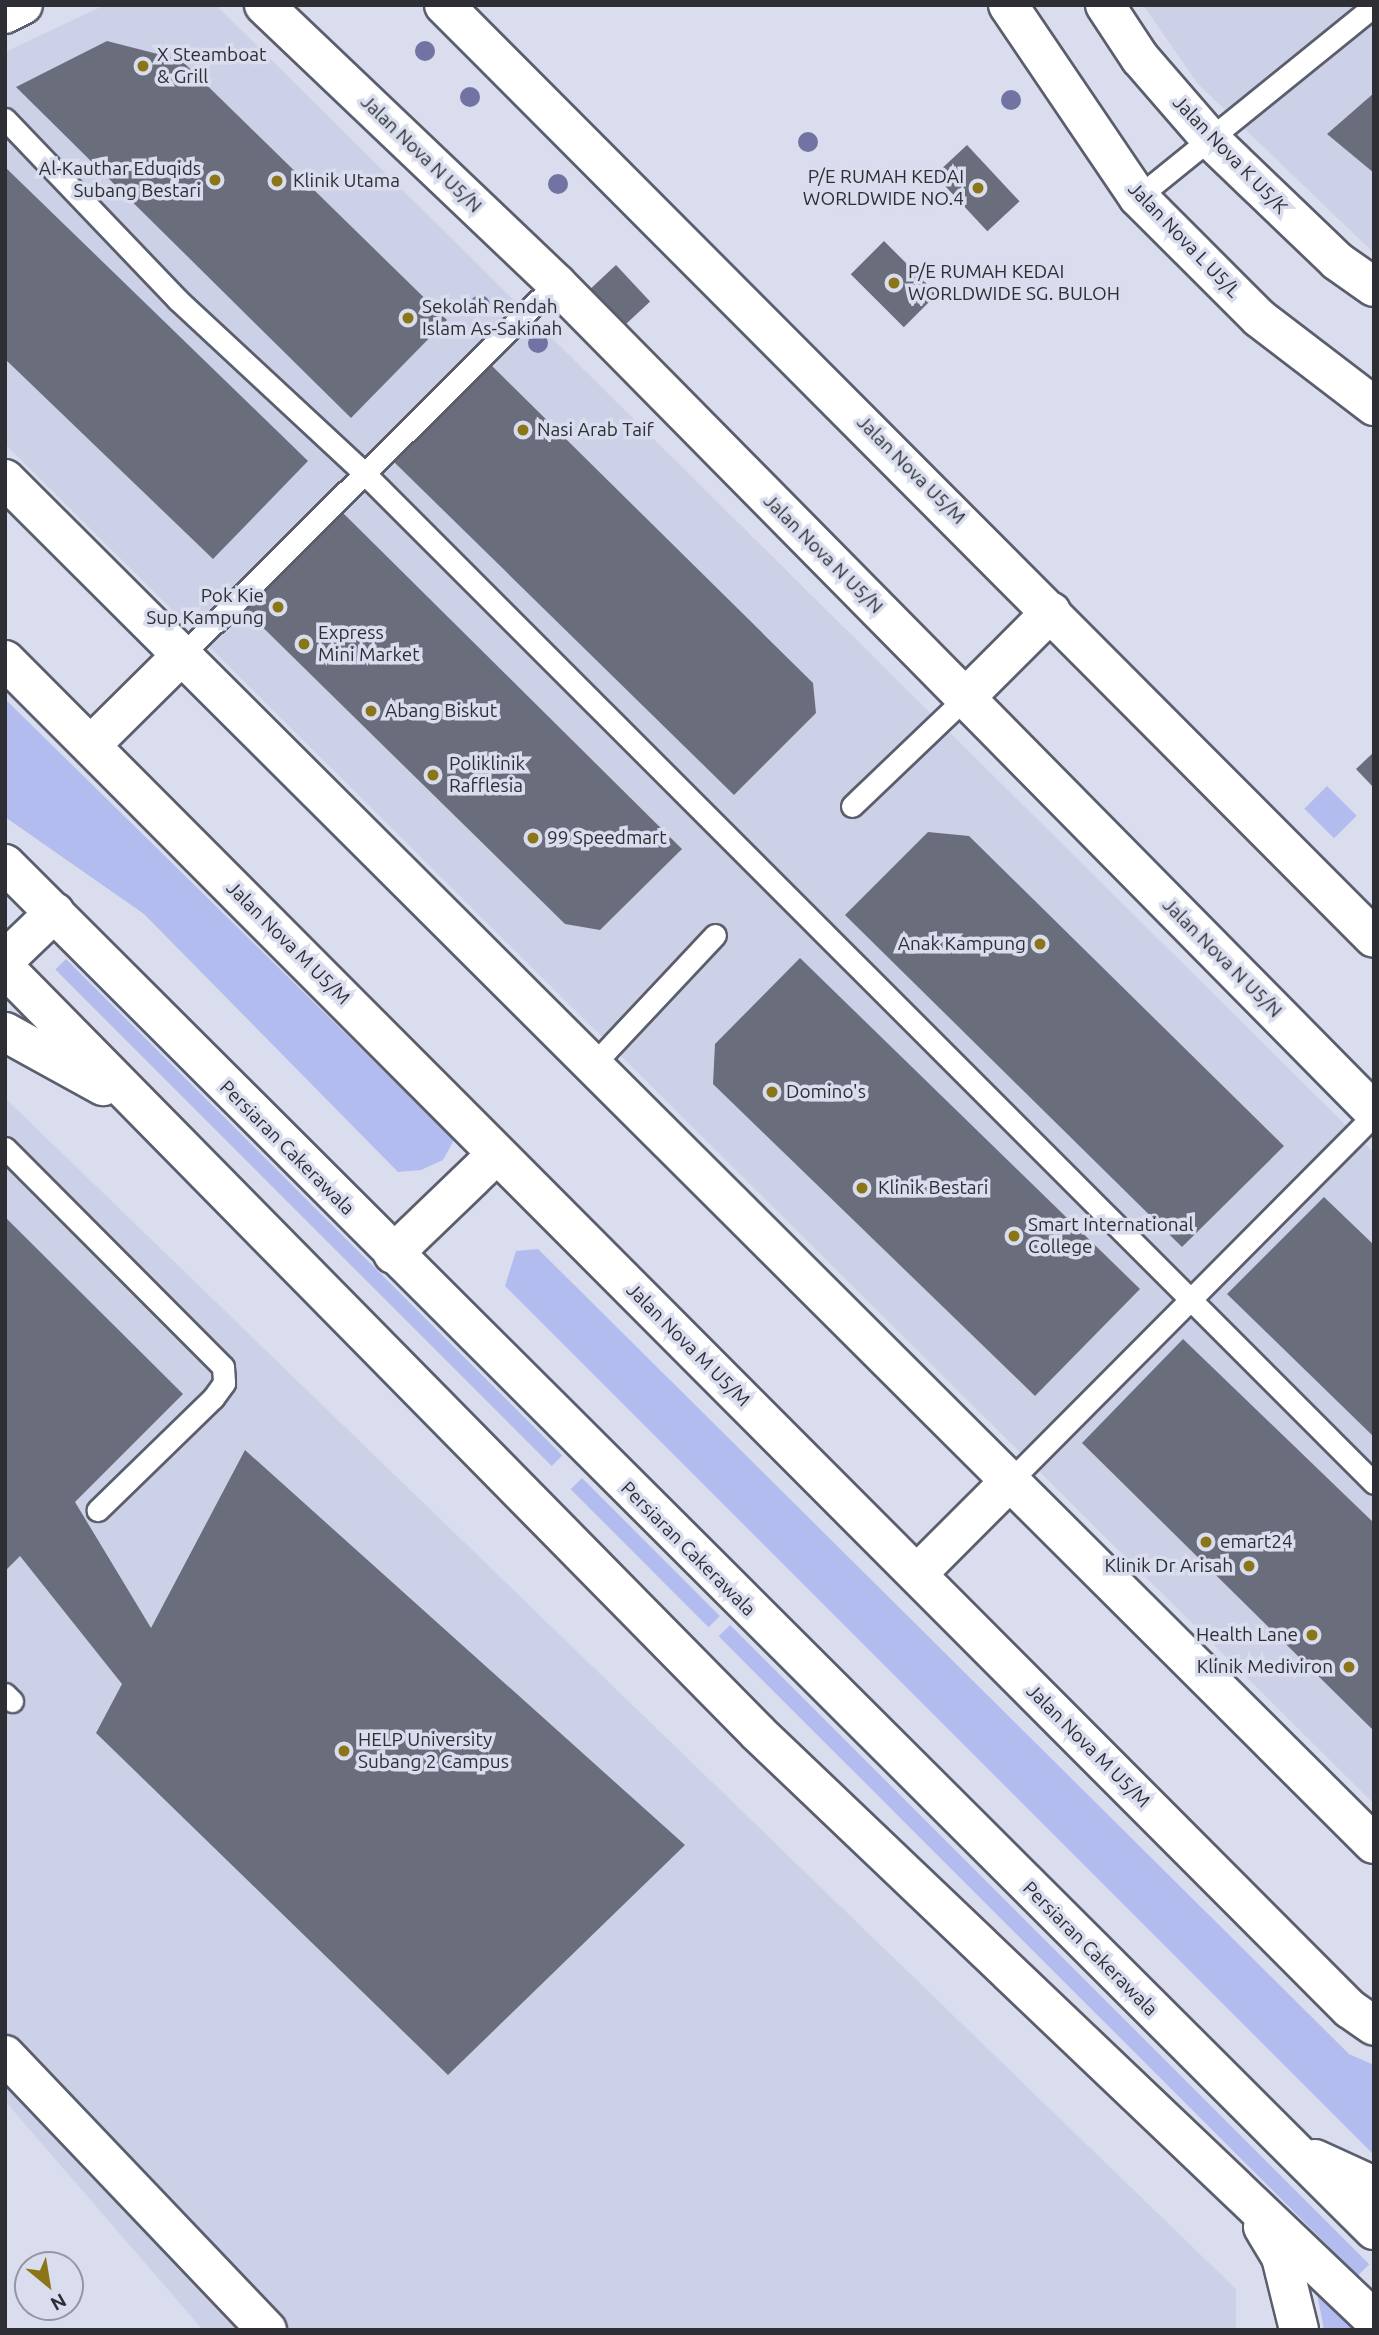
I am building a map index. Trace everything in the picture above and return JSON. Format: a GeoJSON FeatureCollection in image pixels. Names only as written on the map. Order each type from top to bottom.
{"type":"FeatureCollection","features":[{"type":"Feature","properties":{"kind":"street"},"geometry":{"type":"LineString","coordinates":[[5,14],[23,5]]}},
{"type":"Feature","properties":{"kind":"street","name":"Jalan Nova N U5/N"},"geometry":{"type":"LineString","coordinates":[[264,5],[556,283],[1374,1113]]}},
{"type":"Feature","properties":{"kind":"street","name":"Jalan Nova U5/M"},"geometry":{"type":"LineString","coordinates":[[444,5],[1374,938]]}},
{"type":"Feature","properties":{"kind":"street","name":"Jalan Nova L U5/L"},"geometry":{"type":"LineString","coordinates":[[1007,5],[1138,197],[1259,318],[1374,406]]}},
{"type":"Feature","properties":{"kind":"street","name":"Jalan Nova K U5/K"},"geometry":{"type":"LineString","coordinates":[[1105,5],[1140,58],[1211,140],[1336,261],[1374,287]]}},
{"type":"Feature","properties":{"kind":"street"},"geometry":{"type":"LineString","coordinates":[[5,479],[591,1067],[1374,1844]]}},
{"type":"Feature","properties":{"kind":"street"},"geometry":{"type":"LineString","coordinates":[[965,698],[1051,612]]}},
{"type":"Feature","properties":{"kind":"street"},"geometry":{"type":"LineString","coordinates":[[91,745],[180,657]]}},
{"type":"Feature","properties":{"kind":"street","name":"Jalan Nova M U5/M"},"geometry":{"type":"LineString","coordinates":[[5,660],[1350,2009],[1374,2026]]}},
{"type":"Feature","properties":{"kind":"street","name":"Persiaran Cakerawala"},"geometry":{"type":"LineString","coordinates":[[5,864],[1374,2230]]}},
{"type":"Feature","properties":{"kind":"street"},"geometry":{"type":"LineString","coordinates":[[5,960],[55,912]]}},
{"type":"Feature","properties":{"kind":"street"},"geometry":{"type":"LineString","coordinates":[[5,968],[758,1733],[1374,2320]]}},
{"type":"Feature","properties":{"kind":"street"},"geometry":{"type":"LineString","coordinates":[[5,1031],[144,1109]]}},
{"type":"Feature","properties":{"kind":"street"},"geometry":{"type":"LineString","coordinates":[[393,1254],[497,1154]]}},
{"type":"Feature","properties":{"kind":"street"},"geometry":{"type":"LineString","coordinates":[[917,1574],[1009,1482]]}},
{"type":"Feature","properties":{"kind":"street"},"geometry":{"type":"LineString","coordinates":[[5,2055],[267,2330]]}},
{"type":"Feature","properties":{"kind":"street"},"geometry":{"type":"LineString","coordinates":[[1291,2148],[1374,2186]]}},
{"type":"Feature","properties":{"kind":"street"},"geometry":{"type":"LineString","coordinates":[[1242,2194],[1281,2257],[1299,2330]]}},
{"type":"Feature","properties":{"kind":"lane"},"geometry":{"type":"LineString","coordinates":[[1138,197],[1374,6]]}},
{"type":"Feature","properties":{"kind":"lane"},"geometry":{"type":"LineString","coordinates":[[5,120],[178,300],[365,474],[1374,1483]]}},
{"type":"Feature","properties":{"kind":"lane"},"geometry":{"type":"LineString","coordinates":[[180,657],[556,283]]}},
{"type":"Feature","properties":{"kind":"lane"},"geometry":{"type":"LineString","coordinates":[[852,806],[965,698]]}},
{"type":"Feature","properties":{"kind":"lane"},"geometry":{"type":"LineString","coordinates":[[591,1067],[715,935]]}},
{"type":"Feature","properties":{"kind":"lane"},"geometry":{"type":"LineString","coordinates":[[1009,1482],[1374,1113]]}},
{"type":"Feature","properties":{"kind":"lane"},"geometry":{"type":"LineString","coordinates":[[5,1147],[223,1367],[224,1383],[213,1398],[98,1510]]}},
{"type":"Feature","properties":{"kind":"shaded area"},"geometry":{"type":"Polygon","coordinates":[[[105,5],[216,5],[1374,1153],[1374,1804],[5,444],[5,52],[105,5]]]}},
{"type":"Feature","properties":{"kind":"shaded area"},"geometry":{"type":"Polygon","coordinates":[[[1143,5],[1374,5],[1374,253],[1198,84],[1143,5]]]}},
{"type":"Feature","properties":{"kind":"shaded area"},"geometry":{"type":"Polygon","coordinates":[[[5,699],[454,1140],[443,1160],[421,1170],[398,1172],[144,914],[5,817],[5,699]]]}},
{"type":"Feature","properties":{"kind":"shaded area"},"geometry":{"type":"Polygon","coordinates":[[[1327,786],[1357,816],[1334,838],[1304,809],[1327,786]]]}},
{"type":"Feature","properties":{"kind":"shaded area"},"geometry":{"type":"Polygon","coordinates":[[[66,959],[562,1455],[552,1466],[55,970],[66,959]]]}},
{"type":"Feature","properties":{"kind":"shaded area","name":"HELP University Subang 2 Campus"},"geometry":{"type":"Polygon","coordinates":[[[5,1098],[1236,2289],[1236,2330],[203,2330],[5,2101],[5,1098]]]}},
{"type":"Feature","properties":{"kind":"shaded area"},"geometry":{"type":"Polygon","coordinates":[[[538,1249],[1349,2054],[1374,2065],[1374,2155],[505,1286],[516,1251],[538,1249]]]}},
{"type":"Feature","properties":{"kind":"shaded area"},"geometry":{"type":"Polygon","coordinates":[[[582,1478],[720,1616],[709,1627],[571,1489],[582,1478]]]}},
{"type":"Feature","properties":{"kind":"shaded area"},"geometry":{"type":"Polygon","coordinates":[[[730,1625],[1369,2264],[1358,2276],[719,1636],[730,1625]]]}},
{"type":"Feature","properties":{"kind":"shaded area"},"geometry":{"type":"Polygon","coordinates":[[[1317,2293],[1355,2330],[1324,2330],[1317,2293]]]}},
{"type":"Feature","properties":{"kind":"building"},"geometry":{"type":"Polygon","coordinates":[[[107,41],[181,60],[447,320],[351,418],[16,87],[107,41]]]}},
{"type":"Feature","properties":{"kind":"building"},"geometry":{"type":"Polygon","coordinates":[[[1374,93],[1374,173],[1327,134],[1374,93]]]}},
{"type":"Feature","properties":{"kind":"building","name":"P/E RUMAH KEDAI WORLDWIDE NO.4"},"geometry":{"type":"Polygon","coordinates":[[[967,145],[1020,201],[987,231],[935,175],[967,145]]]}},
{"type":"Feature","properties":{"kind":"building"},"geometry":{"type":"Polygon","coordinates":[[[5,167],[308,461],[213,559],[5,359],[5,167]]]}},
{"type":"Feature","properties":{"kind":"building","name":"P/E RUMAH KEDAI WORLDWIDE SG. BULOH"},"geometry":{"type":"Polygon","coordinates":[[[884,241],[937,294],[904,327],[851,274],[884,241]]]}},
{"type":"Feature","properties":{"kind":"building"},"geometry":{"type":"Polygon","coordinates":[[[616,265],[650,302],[623,327],[589,290],[616,265]]]}},
{"type":"Feature","properties":{"kind":"building"},"geometry":{"type":"Polygon","coordinates":[[[489,363],[813,683],[816,713],[734,795],[393,461],[489,363]]]}},
{"type":"Feature","properties":{"kind":"building"},"geometry":{"type":"Polygon","coordinates":[[[342,512],[682,849],[600,930],[565,924],[245,610],[342,512]]]}},
{"type":"Feature","properties":{"kind":"building"},"geometry":{"type":"Polygon","coordinates":[[[1374,752],[1374,788],[1356,769],[1374,752]]]}},
{"type":"Feature","properties":{"kind":"building"},"geometry":{"type":"Polygon","coordinates":[[[928,832],[969,836],[1284,1146],[1182,1247],[845,915],[928,832]]]}},
{"type":"Feature","properties":{"kind":"building"},"geometry":{"type":"Polygon","coordinates":[[[800,958],[1140,1289],[1035,1396],[713,1084],[715,1044],[800,958]]]}},
{"type":"Feature","properties":{"kind":"building"},"geometry":{"type":"Polygon","coordinates":[[[1324,1197],[1374,1245],[1374,1437],[1227,1294],[1324,1197]]]}},
{"type":"Feature","properties":{"kind":"building"},"geometry":{"type":"Polygon","coordinates":[[[5,1217],[183,1394],[75,1502],[151,1628],[245,1450],[685,1845],[448,2075],[96,1733],[122,1684],[20,1556],[5,1571],[5,1217]]]}},
{"type":"Feature","properties":{"kind":"building"},"geometry":{"type":"Polygon","coordinates":[[[1183,1339],[1374,1523],[1374,1731],[1082,1443],[1183,1339]]]}},
{"type":"Feature","properties":{"kind":"place","name":"X Steamboat & Grill"},"geometry":{"type":"Point","coordinates":[143,66]}},
{"type":"Feature","properties":{"kind":"place","name":"Al-Kauthar Eduqids Subang Bestari"},"geometry":{"type":"Point","coordinates":[215,180]}},
{"type":"Feature","properties":{"kind":"place","name":"Klinik Utama"},"geometry":{"type":"Point","coordinates":[277,181]}},
{"type":"Feature","properties":{"kind":"place","name":"P/E RUMAH KEDAI WORLDWIDE NO.4"},"geometry":{"type":"Point","coordinates":[978,188]}},
{"type":"Feature","properties":{"kind":"place","name":"P/E RUMAH KEDAI WORLDWIDE SG. BULOH"},"geometry":{"type":"Point","coordinates":[894,283]}},
{"type":"Feature","properties":{"kind":"place","name":"Sekolah Rendah Islam As-Sakinah"},"geometry":{"type":"Point","coordinates":[408,318]}},
{"type":"Feature","properties":{"kind":"place","name":"Nasi Arab Taif"},"geometry":{"type":"Point","coordinates":[523,430]}},
{"type":"Feature","properties":{"kind":"place","name":"Pok Kie Sup Kampung"},"geometry":{"type":"Point","coordinates":[278,607]}},
{"type":"Feature","properties":{"kind":"place","name":"Express Mini Market"},"geometry":{"type":"Point","coordinates":[304,644]}},
{"type":"Feature","properties":{"kind":"place","name":"Abang Biskut"},"geometry":{"type":"Point","coordinates":[371,711]}},
{"type":"Feature","properties":{"kind":"place","name":"Poliklinik Rafflesia"},"geometry":{"type":"Point","coordinates":[433,775]}},
{"type":"Feature","properties":{"kind":"place","name":"99 Speedmart"},"geometry":{"type":"Point","coordinates":[533,838]}},
{"type":"Feature","properties":{"kind":"place","name":"Anak Kampung"},"geometry":{"type":"Point","coordinates":[1040,944]}},
{"type":"Feature","properties":{"kind":"place","name":"Domino's"},"geometry":{"type":"Point","coordinates":[772,1092]}},
{"type":"Feature","properties":{"kind":"place","name":"Klinik Bestari"},"geometry":{"type":"Point","coordinates":[862,1188]}},
{"type":"Feature","properties":{"kind":"place","name":"Smart International College"},"geometry":{"type":"Point","coordinates":[1014,1236]}},
{"type":"Feature","properties":{"kind":"place","name":"emart24"},"geometry":{"type":"Point","coordinates":[1206,1542]}},
{"type":"Feature","properties":{"kind":"place","name":"Klinik Dr Arisah"},"geometry":{"type":"Point","coordinates":[1249,1566]}},
{"type":"Feature","properties":{"kind":"place","name":"Health Lane"},"geometry":{"type":"Point","coordinates":[1312,1635]}},
{"type":"Feature","properties":{"kind":"place","name":"Klinik Mediviron"},"geometry":{"type":"Point","coordinates":[1349,1667]}},
{"type":"Feature","properties":{"kind":"place","name":"HELP University Subang 2 Campus"},"geometry":{"type":"Point","coordinates":[344,1751]}}]}
